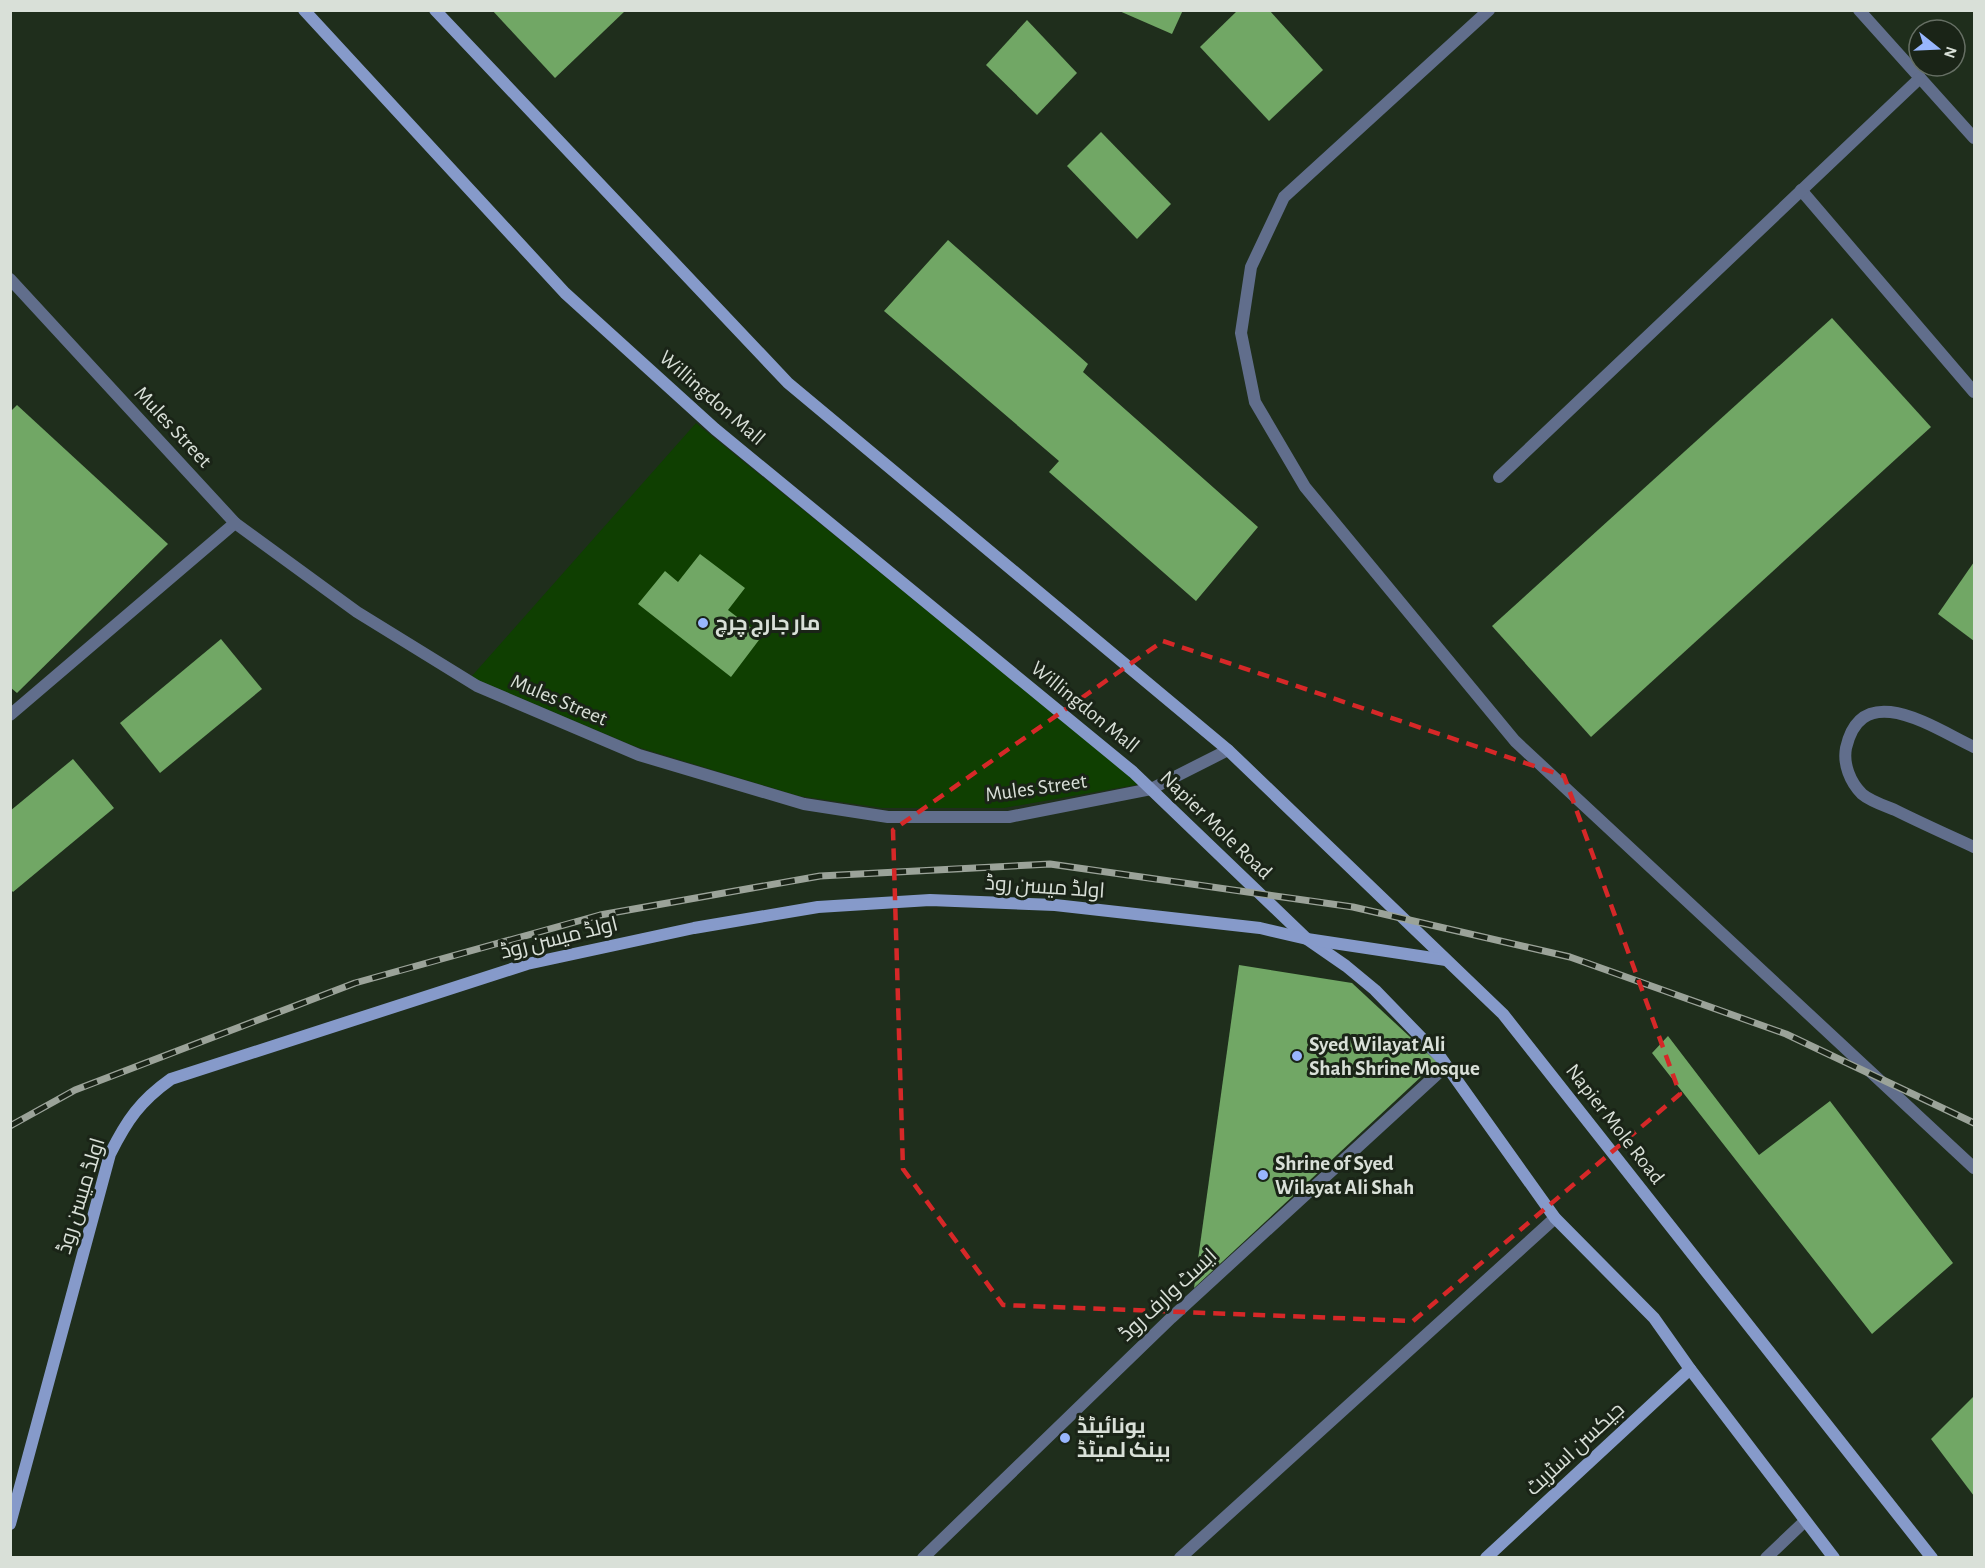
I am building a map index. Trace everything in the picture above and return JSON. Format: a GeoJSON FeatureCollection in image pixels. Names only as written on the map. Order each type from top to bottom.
{"type":"FeatureCollection","features":[{"type":"Feature","properties":{"kind":"main road","name":"Willingdon Mall"},"geometry":{"type":"LineString","coordinates":[[304,10],[565,293],[715,429],[1133,772]]}},
{"type":"Feature","properties":{"kind":"main road"},"geometry":{"type":"LineString","coordinates":[[435,10],[788,383],[1228,750]]}},
{"type":"Feature","properties":{"kind":"main road","name":"Napier Mole Road"},"geometry":{"type":"LineString","coordinates":[[1228,750],[1503,1014],[1932,1557]]}},
{"type":"Feature","properties":{"kind":"main road","name":"Napier Mole Road"},"geometry":{"type":"LineString","coordinates":[[1133,772],[1307,939],[1375,990],[1446,1066],[1555,1218],[1654,1318],[1690,1369],[1834,1557]]}},
{"type":"Feature","properties":{"kind":"main road","name":"اولڈ میسن روڈ"},"geometry":{"type":"LineString","coordinates":[[10,1524],[111,1154],[125,1123],[147,1096],[171,1079],[527,964],[694,928],[818,907],[930,900],[1055,905],[1260,928],[1307,939],[1446,960]]}},
{"type":"Feature","properties":{"kind":"main road","name":"جیکسن اسٹریٹ"},"geometry":{"type":"LineString","coordinates":[[1486,1557],[1690,1369]]}},
{"type":"Feature","properties":{"kind":"street"},"geometry":{"type":"LineString","coordinates":[[1489,10],[1361,124],[1284,197],[1251,267],[1241,333],[1255,402],[1305,487],[1515,741],[1974,1168]]}},
{"type":"Feature","properties":{"kind":"street"},"geometry":{"type":"LineString","coordinates":[[1858,10],[1907,64]]}},
{"type":"Feature","properties":{"kind":"street"},"geometry":{"type":"LineString","coordinates":[[1499,477],[1920,78],[1974,138]]}},
{"type":"Feature","properties":{"kind":"street"},"geometry":{"type":"LineString","coordinates":[[1801,190],[1974,392]]}},
{"type":"Feature","properties":{"kind":"street","name":"Mules Street"},"geometry":{"type":"LineString","coordinates":[[10,279],[235,523],[357,612],[477,686],[639,755],[804,804],[888,816],[1009,816],[1151,789],[1228,750]]}},
{"type":"Feature","properties":{"kind":"street"},"geometry":{"type":"LineString","coordinates":[[10,715],[235,523]]}},
{"type":"Feature","properties":{"kind":"street"},"geometry":{"type":"LineString","coordinates":[[1974,747],[1896,711],[1877,710],[1863,716],[1853,728],[1845,762],[1850,777],[1863,795],[1974,847]]}},
{"type":"Feature","properties":{"kind":"street","name":"ایسٹ وارف روڈ"},"geometry":{"type":"LineString","coordinates":[[923,1557],[1171,1318],[1446,1066]]}},
{"type":"Feature","properties":{"kind":"street"},"geometry":{"type":"LineString","coordinates":[[1180,1557],[1555,1218]]}},
{"type":"Feature","properties":{"kind":"street"},"geometry":{"type":"LineString","coordinates":[[1766,1557],[1805,1521]]}},
{"type":"Feature","properties":{"kind":"highlighted area"},"geometry":{"type":"Polygon","coordinates":[[[1163,641],[1564,776],[1680,1094],[1413,1321],[1003,1305],[903,1169],[893,830],[1163,641]]]}},
{"type":"Feature","properties":{"kind":"shaded area"},"geometry":{"type":"Polygon","coordinates":[[[11,11],[1974,11],[1974,1557],[11,1558],[11,11]]]}},
{"type":"Feature","properties":{"kind":"green space"},"geometry":{"type":"Polygon","coordinates":[[[696,423],[1141,784],[1004,808],[882,808],[799,796],[634,746],[471,677],[696,423]]]}},
{"type":"Feature","properties":{"kind":"building"},"geometry":{"type":"Polygon","coordinates":[[[492,10],[626,10],[555,78],[492,10]]]}},
{"type":"Feature","properties":{"kind":"building"},"geometry":{"type":"Polygon","coordinates":[[[1117,10],[1183,10],[1172,34],[1117,10]]]}},
{"type":"Feature","properties":{"kind":"building"},"geometry":{"type":"Polygon","coordinates":[[[1238,10],[1269,10],[1323,70],[1269,121],[1200,47],[1238,10]]]}},
{"type":"Feature","properties":{"kind":"building"},"geometry":{"type":"Polygon","coordinates":[[[1027,20],[1077,73],[1037,115],[986,65],[1027,20]]]}},
{"type":"Feature","properties":{"kind":"building"},"geometry":{"type":"Polygon","coordinates":[[[1101,132],[1171,204],[1137,239],[1067,166],[1101,132]]]}},
{"type":"Feature","properties":{"kind":"building"},"geometry":{"type":"Polygon","coordinates":[[[948,240],[1088,364],[1083,372],[1258,527],[1196,601],[1049,472],[1059,461],[884,311],[948,240]]]}},
{"type":"Feature","properties":{"kind":"building"},"geometry":{"type":"Polygon","coordinates":[[[1832,318],[1931,427],[1591,737],[1492,626],[1832,318]]]}},
{"type":"Feature","properties":{"kind":"building"},"geometry":{"type":"Polygon","coordinates":[[[17,405],[168,544],[17,693],[10,687],[10,412],[17,405]]]}},
{"type":"Feature","properties":{"kind":"building","name":"مار جارج چرچ"},"geometry":{"type":"Polygon","coordinates":[[[700,554],[745,588],[728,610],[762,636],[731,677],[638,604],[665,571],[678,582],[700,554]]]}},
{"type":"Feature","properties":{"kind":"building"},"geometry":{"type":"Polygon","coordinates":[[[1974,562],[1974,641],[1938,614],[1974,562]]]}},
{"type":"Feature","properties":{"kind":"building"},"geometry":{"type":"Polygon","coordinates":[[[221,639],[262,689],[160,773],[120,723],[221,639]]]}},
{"type":"Feature","properties":{"kind":"building"},"geometry":{"type":"Polygon","coordinates":[[[73,759],[114,808],[13,892],[10,889],[10,811],[73,759]]]}},
{"type":"Feature","properties":{"kind":"building","name":"Shrine of Syed Wilayat Ali Shah"},"geometry":{"type":"Polygon","coordinates":[[[1239,965],[1352,983],[1437,1062],[1194,1288],[1239,965]]]}},
{"type":"Feature","properties":{"kind":"building"},"geometry":{"type":"Polygon","coordinates":[[[1668,1036],[1759,1155],[1830,1101],[1953,1263],[1872,1334],[1652,1053],[1668,1036]]]}},
{"type":"Feature","properties":{"kind":"building"},"geometry":{"type":"Polygon","coordinates":[[[1974,1396],[1974,1496],[1931,1439],[1974,1396]]]}},
{"type":"Feature","properties":{"kind":"railway"},"geometry":{"type":"LineString","coordinates":[[10,1126],[75,1090],[355,983],[600,915],[820,876],[1050,864],[1353,907],[1570,957],[1786,1034],[1974,1123]]}},
{"type":"Feature","properties":{"kind":"place","name":"مار جارج چرچ"},"geometry":{"type":"Point","coordinates":[703,623]}},
{"type":"Feature","properties":{"kind":"place","name":"Syed Wilayat Ali Shah Shrine Mosque"},"geometry":{"type":"Point","coordinates":[1297,1056]}},
{"type":"Feature","properties":{"kind":"place","name":"Shrine of Syed Wilayat Ali Shah"},"geometry":{"type":"Point","coordinates":[1263,1175]}},
{"type":"Feature","properties":{"kind":"place","name":"یونائیٹڈ بینک لمیٹڈ"},"geometry":{"type":"Point","coordinates":[1065,1438]}}]}
